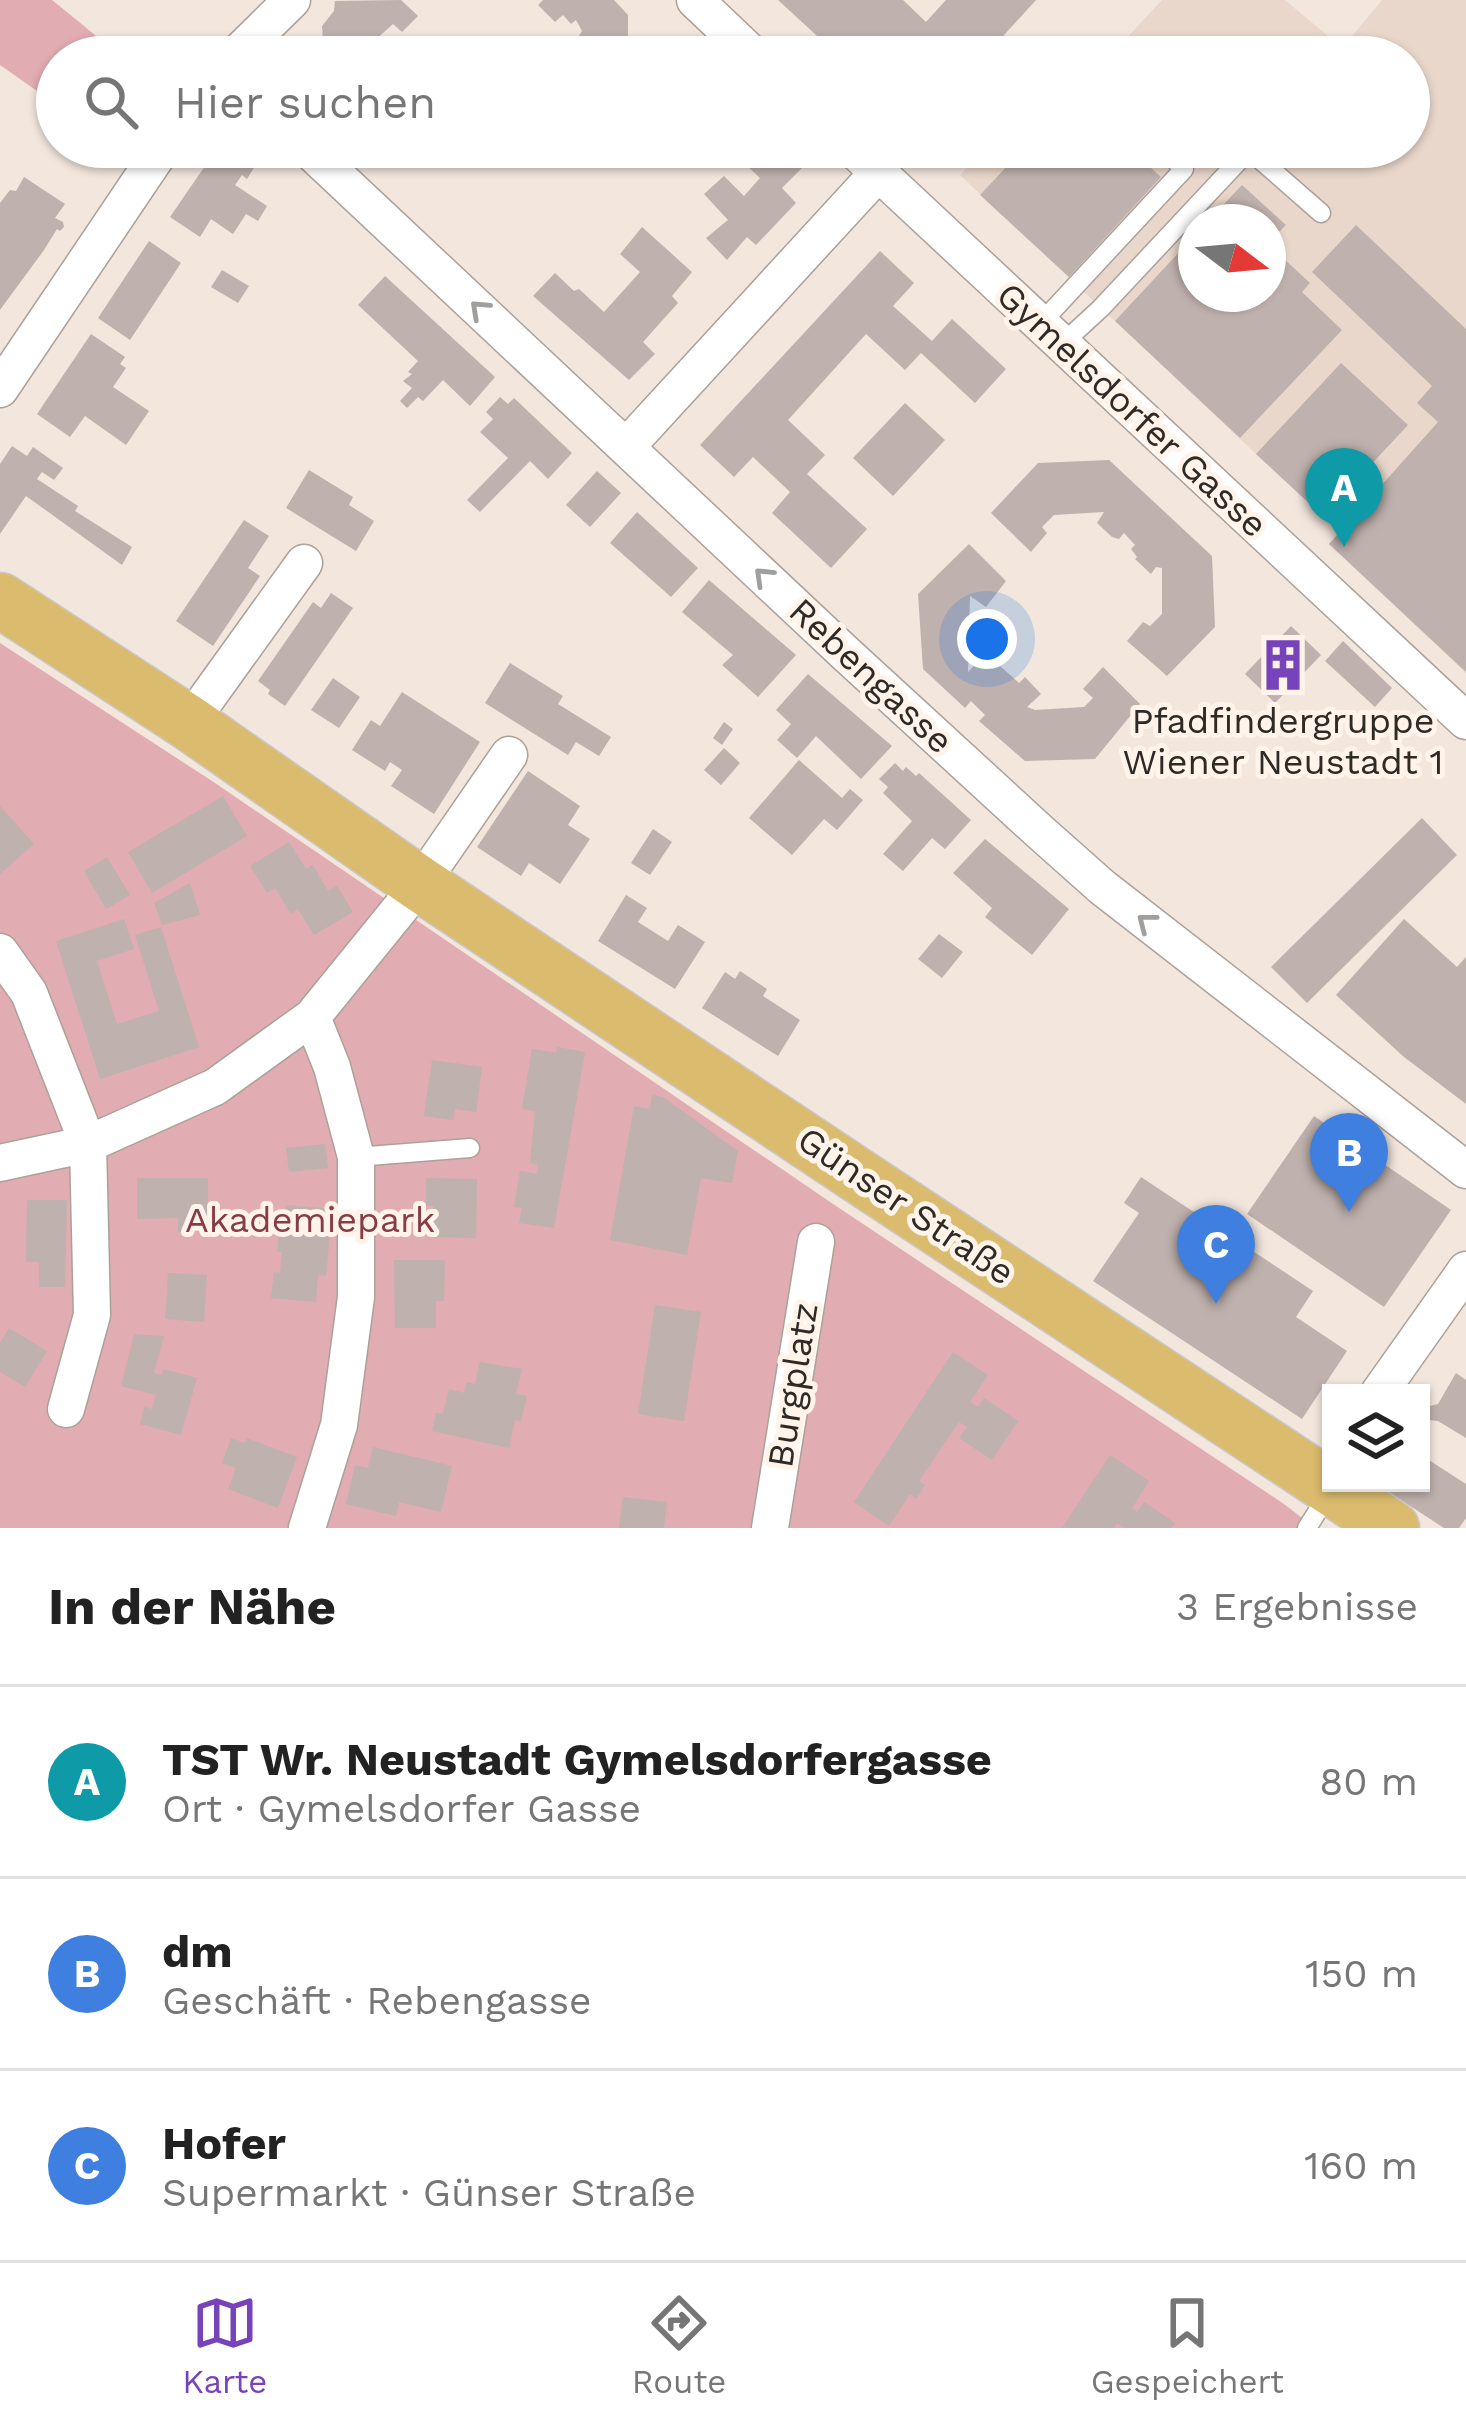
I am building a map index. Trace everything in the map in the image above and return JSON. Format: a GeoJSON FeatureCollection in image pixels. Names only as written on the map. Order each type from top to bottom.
{"type":"FeatureCollection","features":[{"type":"Feature","properties":{"kind":"main road","name":"Günser Straße"},"geometry":{"type":"LineString","coordinates":[[0,600],[1321,1490],[1392,1528]]}},
{"type":"Feature","properties":{"kind":"street"},"geometry":{"type":"LineString","coordinates":[[255,36],[292,0]]}},
{"type":"Feature","properties":{"kind":"street"},"geometry":{"type":"LineString","coordinates":[[695,0],[733,36]]}},
{"type":"Feature","properties":{"kind":"street"},"geometry":{"type":"LineString","coordinates":[[0,389],[149,168]]}},
{"type":"Feature","properties":{"kind":"street","name":"Rebengasse"},"geometry":{"type":"LineString","coordinates":[[329,168],[832,641],[1102,887],[1466,1170]]}},
{"type":"Feature","properties":{"kind":"street","name":"Gymelsdorfer Gasse"},"geometry":{"type":"LineString","coordinates":[[873,168],[1466,721]]}},
{"type":"Feature","properties":{"kind":"street"},"geometry":{"type":"LineString","coordinates":[[627,446],[878,173]]}},
{"type":"Feature","properties":{"kind":"street"},"geometry":{"type":"LineString","coordinates":[[189,723],[304,563]]}},
{"type":"Feature","properties":{"kind":"street"},"geometry":{"type":"LineString","coordinates":[[0,1163],[88,1144],[215,1088],[313,1017],[420,884],[509,754]]}},
{"type":"Feature","properties":{"kind":"street"},"geometry":{"type":"LineString","coordinates":[[0,952],[29,993],[88,1144],[92,1315],[66,1409]]}},
{"type":"Feature","properties":{"kind":"street"},"geometry":{"type":"LineString","coordinates":[[307,1528],[339,1425],[356,1297],[356,1157],[313,1017]]}},
{"type":"Feature","properties":{"kind":"street","name":"Burgplatz"},"geometry":{"type":"LineString","coordinates":[[770,1528],[816,1242]]}},
{"type":"Feature","properties":{"kind":"street"},"geometry":{"type":"LineString","coordinates":[[1385,1384],[1466,1270]]}},
{"type":"Feature","properties":{"kind":"lane"},"geometry":{"type":"LineString","coordinates":[[1051,334],[1183,168]]}},
{"type":"Feature","properties":{"kind":"lane"},"geometry":{"type":"LineString","coordinates":[[1051,334],[1101,308],[1232,168]]}},
{"type":"Feature","properties":{"kind":"lane"},"geometry":{"type":"LineString","coordinates":[[1270,168],[1322,212]]}},
{"type":"Feature","properties":{"kind":"lane"},"geometry":{"type":"LineString","coordinates":[[356,1157],[470,1148]]}},
{"type":"Feature","properties":{"kind":"shaded area"},"geometry":{"type":"Polygon","coordinates":[[[1162,0],[1285,0],[1328,36],[1129,36],[1162,0]]]}},
{"type":"Feature","properties":{"kind":"shaded area"},"geometry":{"type":"Polygon","coordinates":[[[1382,0],[1466,0],[1466,673],[1329,544],[1339,532],[960,175],[967,168],[1430,168],[1430,36],[1352,36],[1382,0]]]}},
{"type":"Feature","properties":{"kind":"green space"},"geometry":{"type":"Polygon","coordinates":[[[0,0],[52,0],[96,36],[36,36],[36,90],[0,65],[0,0]]]}},
{"type":"Feature","properties":{"kind":"green space","name":"Akademiepark"},"geometry":{"type":"Polygon","coordinates":[[[0,643],[215,783],[1315,1528],[0,1528],[0,643]]]}},
{"type":"Feature","properties":{"kind":"building"},"geometry":{"type":"Polygon","coordinates":[[[401,0],[418,16],[402,32],[393,24],[380,36],[323,36],[322,26],[334,11],[335,1],[401,0]]]}},
{"type":"Feature","properties":{"kind":"building"},"geometry":{"type":"Polygon","coordinates":[[[543,0],[614,0],[628,15],[628,36],[579,36],[582,31],[576,20],[571,24],[563,15],[555,22],[538,5],[543,0]]]}},
{"type":"Feature","properties":{"kind":"building"},"geometry":{"type":"Polygon","coordinates":[[[778,0],[903,0],[926,22],[946,0],[1036,0],[1003,36],[817,36],[778,0]]]}},
{"type":"Feature","properties":{"kind":"building"},"geometry":{"type":"Polygon","coordinates":[[[204,168],[254,168],[235,185],[267,206],[258,221],[246,214],[233,234],[211,219],[200,237],[170,217],[204,168]]]}},
{"type":"Feature","properties":{"kind":"building"},"geometry":{"type":"Polygon","coordinates":[[[749,168],[802,168],[782,188],[796,203],[756,245],[747,237],[727,260],[706,238],[728,220],[704,194],[724,176],[744,196],[760,178],[749,168]]]}},
{"type":"Feature","properties":{"kind":"building"},"geometry":{"type":"Polygon","coordinates":[[[1005,168],[1151,168],[1161,177],[1069,277],[980,195],[1005,168]]]}},
{"type":"Feature","properties":{"kind":"building"},"geometry":{"type":"Polygon","coordinates":[[[24,177],[65,204],[55,218],[64,227],[57,229],[0,310],[0,203],[10,190],[16,191],[24,177]]]}},
{"type":"Feature","properties":{"kind":"building"},"geometry":{"type":"Polygon","coordinates":[[[1242,185],[1263,204],[1224,204],[1242,185]]]}},
{"type":"Feature","properties":{"kind":"building"},"geometry":{"type":"Polygon","coordinates":[[[1356,225],[1466,329],[1466,672],[1329,544],[1438,422],[1417,403],[1432,386],[1312,272],[1356,225]]]}},
{"type":"Feature","properties":{"kind":"building"},"geometry":{"type":"Polygon","coordinates":[[[642,227],[692,272],[672,296],[678,303],[643,342],[655,354],[629,380],[533,296],[555,273],[604,312],[640,272],[620,254],[642,227]]]}},
{"type":"Feature","properties":{"kind":"building"},"geometry":{"type":"Polygon","coordinates":[[[149,241],[181,263],[130,340],[98,318],[149,241]]]}},
{"type":"Feature","properties":{"kind":"building"},"geometry":{"type":"Polygon","coordinates":[[[880,251],[914,283],[893,306],[932,341],[952,319],[1006,369],[975,403],[921,353],[905,370],[866,334],[788,420],[825,455],[807,474],[867,529],[831,568],[772,513],[790,492],[753,457],[734,477],[700,445],[880,251]]]}},
{"type":"Feature","properties":{"kind":"building"},"geometry":{"type":"Polygon","coordinates":[[[1178,253],[1178,312],[1286,312],[1286,261],[1310,283],[1302,292],[1342,330],[1240,438],[1115,321],[1178,253]]]}},
{"type":"Feature","properties":{"kind":"building"},"geometry":{"type":"Polygon","coordinates":[[[222,270],[249,286],[238,303],[211,287],[222,270]]]}},
{"type":"Feature","properties":{"kind":"building"},"geometry":{"type":"Polygon","coordinates":[[[385,276],[495,377],[470,406],[443,380],[423,401],[418,397],[407,408],[400,401],[412,388],[403,381],[418,361],[358,305],[385,276]]]}},
{"type":"Feature","properties":{"kind":"building"},"geometry":{"type":"Polygon","coordinates":[[[91,334],[125,357],[120,364],[126,368],[113,387],[149,411],[126,445],[85,416],[70,437],[37,414],[91,334]]]}},
{"type":"Feature","properties":{"kind":"building"},"geometry":{"type":"Polygon","coordinates":[[[1341,363],[1408,425],[1323,516],[1256,454],[1341,363]]]}},
{"type":"Feature","properties":{"kind":"building"},"geometry":{"type":"Polygon","coordinates":[[[500,397],[508,404],[514,398],[572,453],[548,479],[530,461],[480,512],[467,500],[508,458],[480,432],[493,419],[486,412],[500,397]]]}},
{"type":"Feature","properties":{"kind":"building"},"geometry":{"type":"Polygon","coordinates":[[[905,403],[945,440],[893,496],[853,458],[905,403]]]}},
{"type":"Feature","properties":{"kind":"building"},"geometry":{"type":"Polygon","coordinates":[[[12,446],[27,456],[33,447],[63,468],[54,480],[42,472],[37,479],[78,506],[75,511],[132,547],[122,565],[26,496],[0,534],[0,464],[12,446]]]}},
{"type":"Feature","properties":{"kind":"building"},"geometry":{"type":"Polygon","coordinates":[[[1109,460],[1212,556],[1215,627],[1167,676],[1127,641],[1143,622],[1150,626],[1162,614],[1162,568],[1156,567],[1151,574],[1135,559],[1131,549],[1135,545],[1124,533],[1119,539],[1112,537],[1097,523],[1104,512],[1054,515],[1042,527],[1047,533],[1031,552],[991,513],[1038,463],[1109,460]]]}},
{"type":"Feature","properties":{"kind":"building"},"geometry":{"type":"Polygon","coordinates":[[[309,470],[353,497],[349,505],[374,521],[356,551],[286,508],[309,470]]]}},
{"type":"Feature","properties":{"kind":"building"},"geometry":{"type":"Polygon","coordinates":[[[597,471],[621,493],[590,527],[566,505],[597,471]]]}},
{"type":"Feature","properties":{"kind":"building"},"geometry":{"type":"Polygon","coordinates":[[[637,512],[698,568],[671,597],[610,543],[637,512]]]}},
{"type":"Feature","properties":{"kind":"building"},"geometry":{"type":"Polygon","coordinates":[[[244,520],[269,536],[248,568],[260,576],[213,646],[176,621],[244,520]]]}},
{"type":"Feature","properties":{"kind":"building"},"geometry":{"type":"Polygon","coordinates":[[[969,544],[1006,581],[986,607],[970,596],[968,672],[991,648],[1005,661],[1000,666],[1019,683],[1025,677],[1041,694],[1027,707],[1035,710],[1084,707],[1093,698],[1083,689],[1103,667],[1140,704],[1095,759],[1025,761],[979,721],[985,715],[971,701],[965,708],[923,669],[918,594],[969,544]]]}},
{"type":"Feature","properties":{"kind":"building"},"geometry":{"type":"Polygon","coordinates":[[[709,580],[796,655],[758,697],[722,665],[733,655],[682,612],[709,580]]]}},
{"type":"Feature","properties":{"kind":"building"},"geometry":{"type":"Polygon","coordinates":[[[331,593],[353,608],[285,706],[258,681],[313,602],[321,608],[331,593]]]}},
{"type":"Feature","properties":{"kind":"building","name":"Pfadfindergruppe Wiener Neustadt 1"},"geometry":{"type":"Polygon","coordinates":[[[1291,626],[1321,655],[1275,703],[1245,674],[1291,626]]]}},
{"type":"Feature","properties":{"kind":"building"},"geometry":{"type":"Polygon","coordinates":[[[1343,641],[1392,688],[1375,707],[1325,661],[1343,641]]]}},
{"type":"Feature","properties":{"kind":"building"},"geometry":{"type":"Polygon","coordinates":[[[510,663],[563,696],[558,704],[611,737],[599,756],[576,742],[568,755],[485,703],[510,663]]]}},
{"type":"Feature","properties":{"kind":"building"},"geometry":{"type":"Polygon","coordinates":[[[808,674],[892,746],[861,779],[816,736],[797,758],[777,740],[791,724],[776,710],[808,674]]]}},
{"type":"Feature","properties":{"kind":"building"},"geometry":{"type":"Polygon","coordinates":[[[333,678],[360,697],[339,728],[311,710],[333,678]]]}},
{"type":"Feature","properties":{"kind":"building"},"geometry":{"type":"Polygon","coordinates":[[[402,692],[480,742],[434,814],[391,786],[402,770],[390,762],[385,771],[352,750],[371,720],[380,726],[402,692]]]}},
{"type":"Feature","properties":{"kind":"building"},"geometry":{"type":"Polygon","coordinates":[[[724,722],[733,729],[722,745],[713,738],[724,722]]]}},
{"type":"Feature","properties":{"kind":"building"},"geometry":{"type":"Polygon","coordinates":[[[724,748],[740,763],[721,785],[704,770],[724,748]]]}},
{"type":"Feature","properties":{"kind":"building"},"geometry":{"type":"Polygon","coordinates":[[[799,760],[842,798],[850,789],[863,800],[837,830],[824,819],[792,855],[749,818],[799,760]]]}},
{"type":"Feature","properties":{"kind":"building"},"geometry":{"type":"Polygon","coordinates":[[[895,763],[903,771],[906,767],[916,776],[919,773],[971,820],[945,849],[932,838],[903,871],[883,854],[912,821],[883,793],[888,787],[879,779],[895,763]]]}},
{"type":"Feature","properties":{"kind":"building"},"geometry":{"type":"Polygon","coordinates":[[[528,771],[580,806],[568,825],[590,839],[560,884],[529,863],[521,876],[477,847],[528,771]]]}},
{"type":"Feature","properties":{"kind":"building"},"geometry":{"type":"Polygon","coordinates":[[[223,796],[247,836],[152,893],[128,852],[223,796]]]}},
{"type":"Feature","properties":{"kind":"building"},"geometry":{"type":"Polygon","coordinates":[[[0,806],[34,844],[0,874],[0,806]]]}},
{"type":"Feature","properties":{"kind":"building"},"geometry":{"type":"Polygon","coordinates":[[[1422,818],[1457,855],[1307,1003],[1271,967],[1422,818]]]}},
{"type":"Feature","properties":{"kind":"building"},"geometry":{"type":"Polygon","coordinates":[[[653,829],[672,842],[650,875],[631,863],[653,829]]]}},
{"type":"Feature","properties":{"kind":"building"},"geometry":{"type":"Polygon","coordinates":[[[985,839],[1069,909],[1032,955],[985,917],[992,908],[953,873],[985,839]]]}},
{"type":"Feature","properties":{"kind":"building"},"geometry":{"type":"Polygon","coordinates":[[[289,842],[306,869],[313,865],[328,891],[337,886],[353,912],[314,935],[298,909],[291,914],[275,888],[267,893],[250,866],[289,842]]]}},
{"type":"Feature","properties":{"kind":"building"},"geometry":{"type":"Polygon","coordinates":[[[107,857],[130,895],[106,909],[84,871],[107,857]]]}},
{"type":"Feature","properties":{"kind":"building"},"geometry":{"type":"Polygon","coordinates":[[[190,883],[200,915],[162,925],[154,903],[190,883]]]}},
{"type":"Feature","properties":{"kind":"building"},"geometry":{"type":"Polygon","coordinates":[[[626,895],[647,908],[638,922],[668,941],[678,925],[705,942],[675,989],[598,941],[626,895]]]}},
{"type":"Feature","properties":{"kind":"building"},"geometry":{"type":"Polygon","coordinates":[[[124,919],[134,949],[97,961],[117,1024],[159,1011],[135,935],[161,927],[199,1047],[100,1079],[56,941],[124,919]]]}},
{"type":"Feature","properties":{"kind":"building"},"geometry":{"type":"Polygon","coordinates":[[[1404,919],[1457,967],[1466,957],[1466,1104],[1404,1057],[1336,995],[1404,919]]]}},
{"type":"Feature","properties":{"kind":"building"},"geometry":{"type":"Polygon","coordinates":[[[939,934],[963,952],[942,978],[918,959],[939,934]]]}},
{"type":"Feature","properties":{"kind":"building"},"geometry":{"type":"Polygon","coordinates":[[[740,971],[767,989],[763,996],[800,1020],[778,1056],[702,1008],[725,972],[735,979],[740,971]]]}},
{"type":"Feature","properties":{"kind":"building"},"geometry":{"type":"Polygon","coordinates":[[[557,1047],[585,1052],[554,1228],[519,1223],[522,1208],[514,1207],[520,1171],[537,1174],[538,1165],[530,1163],[535,1111],[522,1109],[532,1049],[556,1053],[557,1047]]]}},
{"type":"Feature","properties":{"kind":"building"},"geometry":{"type":"Polygon","coordinates":[[[432,1060],[482,1067],[476,1112],[455,1109],[453,1120],[424,1116],[432,1060]]]}},
{"type":"Feature","properties":{"kind":"building"},"geometry":{"type":"Polygon","coordinates":[[[652,1095],[663,1097],[738,1151],[732,1183],[701,1178],[687,1255],[610,1240],[634,1106],[650,1109],[652,1095]]]}},
{"type":"Feature","properties":{"kind":"building"},"geometry":{"type":"Polygon","coordinates":[[[1314,1116],[1451,1210],[1384,1307],[1247,1214],[1314,1116]]]}},
{"type":"Feature","properties":{"kind":"building"},"geometry":{"type":"Polygon","coordinates":[[[325,1144],[328,1168],[289,1172],[286,1148],[325,1144]]]}},
{"type":"Feature","properties":{"kind":"building"},"geometry":{"type":"Polygon","coordinates":[[[1141,1177],[1313,1291],[1296,1317],[1347,1351],[1302,1419],[1093,1281],[1139,1213],[1124,1203],[1141,1177]]]}},
{"type":"Feature","properties":{"kind":"building"},"geometry":{"type":"Polygon","coordinates":[[[137,1178],[208,1178],[208,1218],[225,1218],[225,1231],[178,1232],[178,1218],[137,1219],[137,1178]]]}},
{"type":"Feature","properties":{"kind":"building"},"geometry":{"type":"Polygon","coordinates":[[[426,1178],[477,1179],[476,1238],[433,1237],[434,1206],[426,1206],[426,1178]]]}},
{"type":"Feature","properties":{"kind":"building"},"geometry":{"type":"Polygon","coordinates":[[[27,1200],[67,1200],[65,1287],[39,1287],[39,1262],[26,1262],[27,1200]]]}},
{"type":"Feature","properties":{"kind":"building"},"geometry":{"type":"Polygon","coordinates":[[[286,1205],[332,1209],[326,1276],[318,1275],[316,1302],[271,1298],[274,1272],[280,1273],[282,1252],[277,1252],[286,1205]]]}},
{"type":"Feature","properties":{"kind":"building"},"geometry":{"type":"Polygon","coordinates":[[[394,1260],[445,1260],[444,1301],[436,1301],[436,1328],[395,1328],[394,1260]]]}},
{"type":"Feature","properties":{"kind":"building"},"geometry":{"type":"Polygon","coordinates":[[[168,1273],[207,1275],[204,1322],[165,1319],[168,1273]]]}},
{"type":"Feature","properties":{"kind":"building"},"geometry":{"type":"Polygon","coordinates":[[[655,1305],[701,1312],[684,1421],[638,1414],[655,1305]]]}},
{"type":"Feature","properties":{"kind":"building"},"geometry":{"type":"Polygon","coordinates":[[[9,1328],[47,1351],[25,1387],[0,1372],[0,1343],[9,1328]]]}},
{"type":"Feature","properties":{"kind":"building"},"geometry":{"type":"Polygon","coordinates":[[[134,1334],[164,1336],[154,1373],[162,1375],[163,1369],[197,1378],[181,1435],[140,1424],[144,1407],[152,1409],[156,1395],[121,1386],[134,1334]]]}},
{"type":"Feature","properties":{"kind":"building"},"geometry":{"type":"Polygon","coordinates":[[[953,1352],[988,1375],[970,1402],[978,1407],[984,1398],[1018,1421],[992,1460],[959,1438],[967,1427],[959,1422],[919,1481],[925,1485],[916,1499],[910,1494],[889,1526],[854,1502],[953,1352]]]}},
{"type":"Feature","properties":{"kind":"building"},"geometry":{"type":"Polygon","coordinates":[[[480,1362],[522,1369],[516,1394],[527,1396],[509,1448],[432,1431],[436,1413],[443,1414],[449,1389],[464,1393],[467,1382],[475,1384],[480,1362]]]}},
{"type":"Feature","properties":{"kind":"building"},"geometry":{"type":"Polygon","coordinates":[[[1456,1373],[1466,1380],[1466,1438],[1430,1420],[1430,1406],[1438,1404],[1456,1373]]]}},
{"type":"Feature","properties":{"kind":"building"},"geometry":{"type":"Polygon","coordinates":[[[231,1438],[245,1443],[247,1438],[297,1457],[278,1508],[228,1489],[236,1468],[222,1463],[231,1438]]]}},
{"type":"Feature","properties":{"kind":"building"},"geometry":{"type":"Polygon","coordinates":[[[373,1447],[452,1466],[441,1512],[399,1502],[396,1516],[346,1504],[355,1465],[368,1468],[373,1447]]]}},
{"type":"Feature","properties":{"kind":"building"},"geometry":{"type":"Polygon","coordinates":[[[1110,1455],[1149,1481],[1132,1508],[1137,1512],[1144,1502],[1175,1523],[1171,1528],[1125,1528],[1117,1523],[1114,1528],[1062,1528],[1110,1455]]]}},
{"type":"Feature","properties":{"kind":"building"},"geometry":{"type":"Polygon","coordinates":[[[1430,1461],[1466,1484],[1466,1518],[1459,1528],[1444,1528],[1389,1492],[1430,1492],[1430,1461]]]}},
{"type":"Feature","properties":{"kind":"building"},"geometry":{"type":"Polygon","coordinates":[[[623,1497],[667,1502],[664,1528],[619,1528],[623,1497]]]}},
{"type":"Feature","properties":{"kind":"place","name":"TST Wr. Neustadt Gymelsdorfergasse"},"geometry":{"type":"Point","coordinates":[1344,547]}},
{"type":"Feature","properties":{"kind":"place","name":"Pfadfindergruppe Wiener Neustadt 1"},"geometry":{"type":"Point","coordinates":[1283,665]}},
{"type":"Feature","properties":{"kind":"place","name":"dm"},"geometry":{"type":"Point","coordinates":[1349,1212]}},
{"type":"Feature","properties":{"kind":"place","name":"Hofer"},"geometry":{"type":"Point","coordinates":[1216,1304]}}]}
